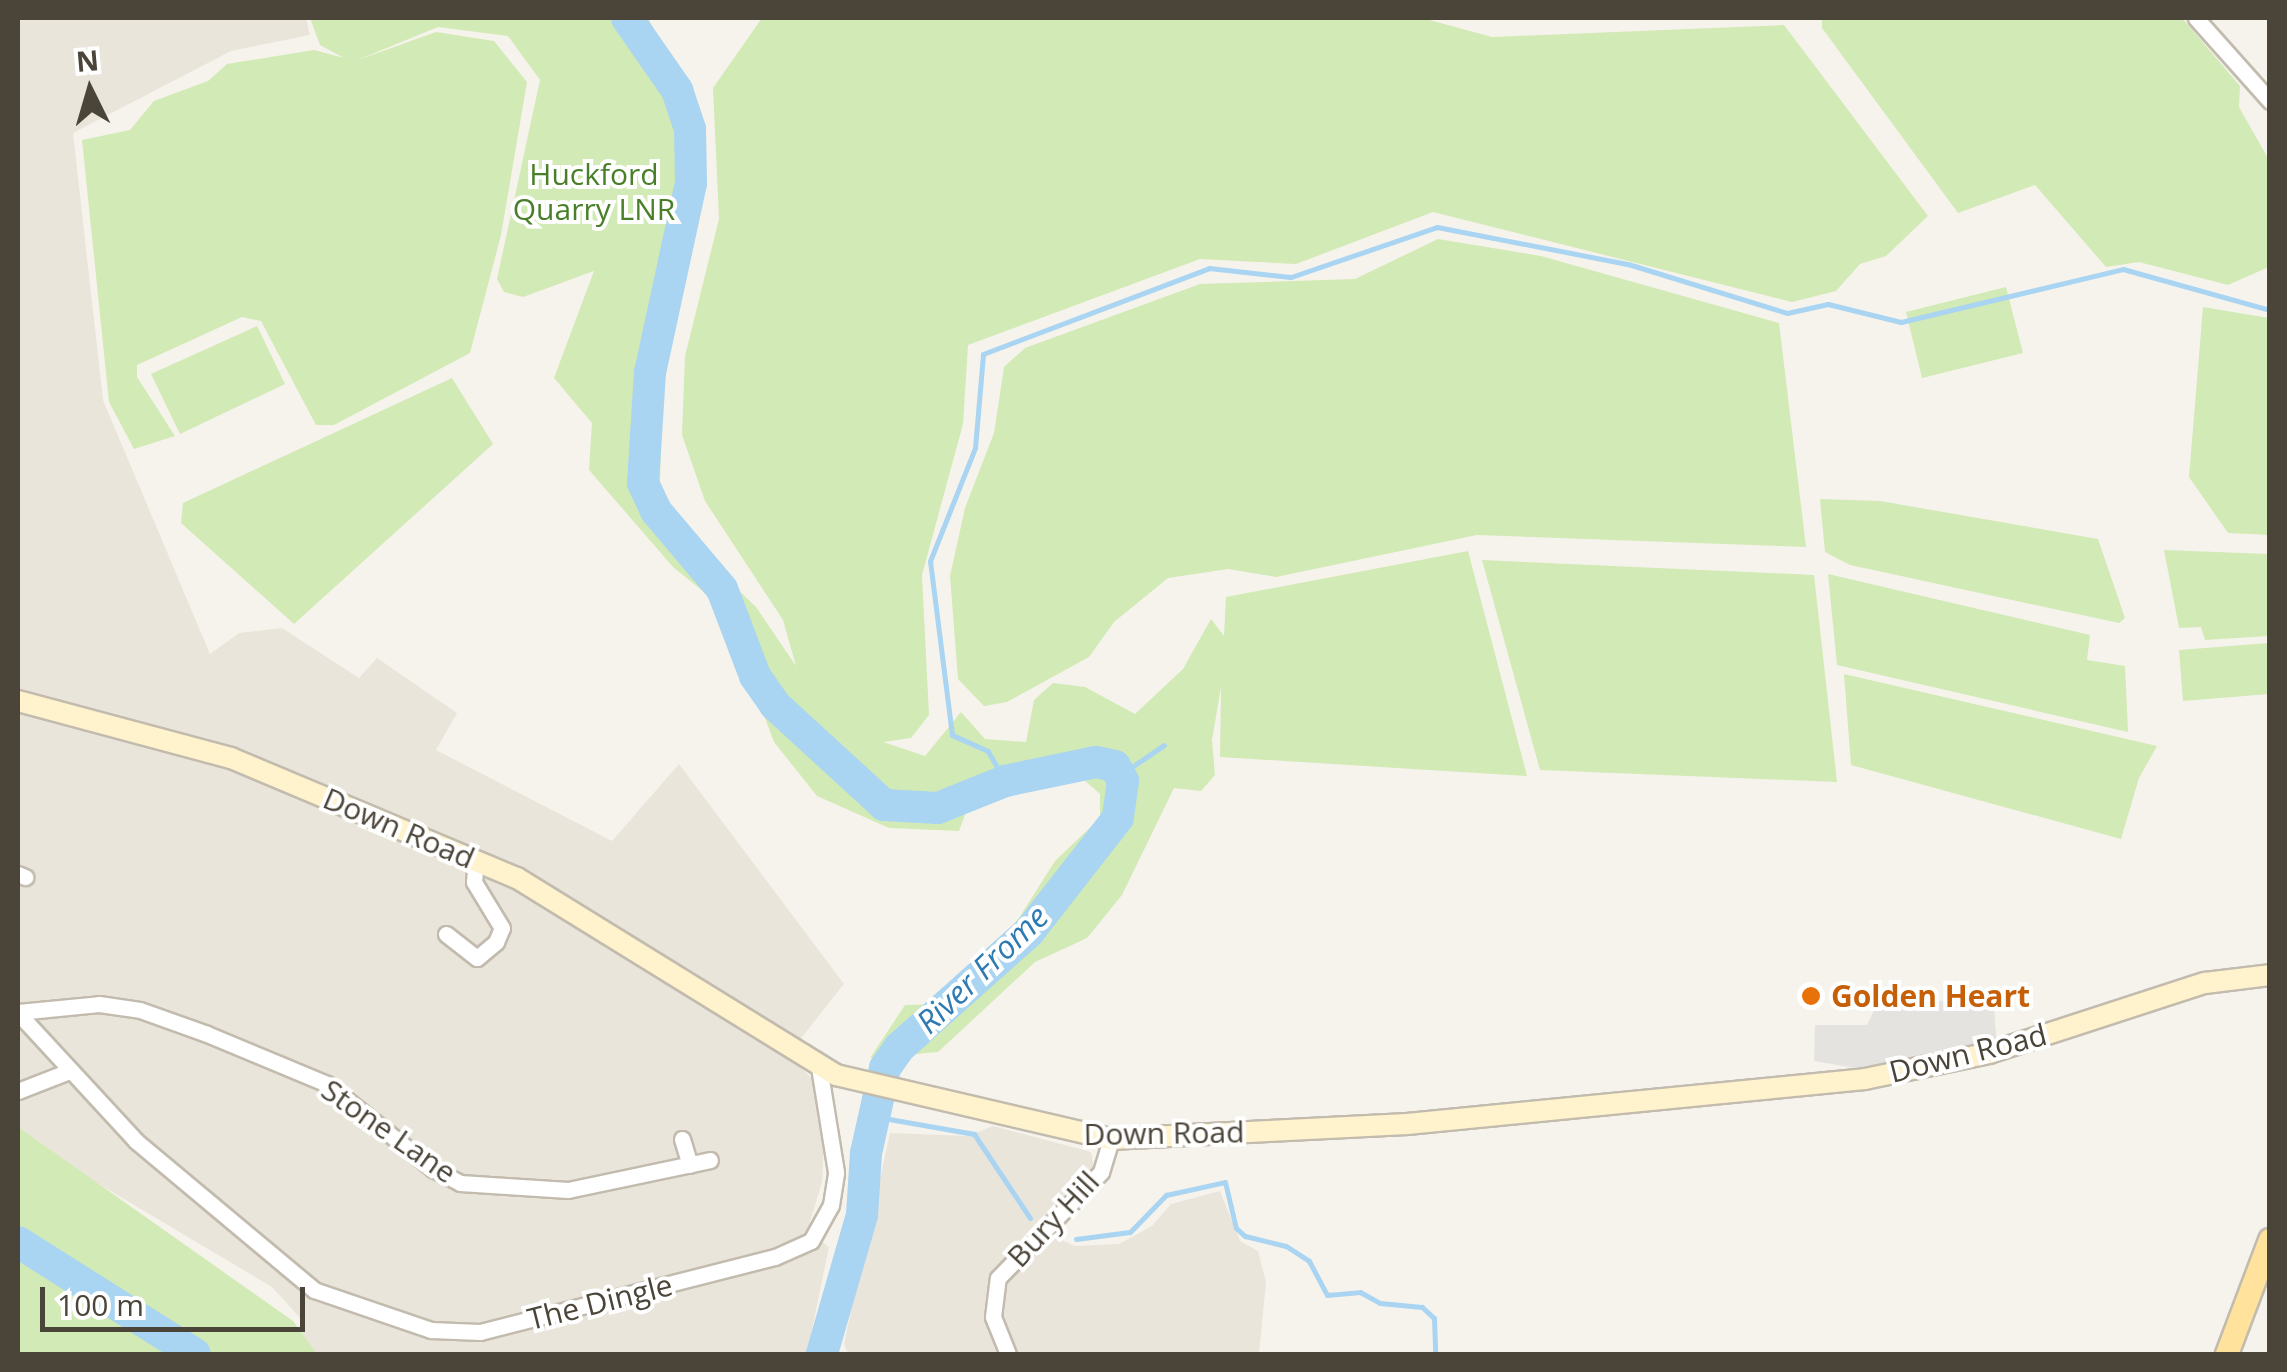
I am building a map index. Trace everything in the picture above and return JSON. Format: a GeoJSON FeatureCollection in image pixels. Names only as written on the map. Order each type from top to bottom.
{"type":"FeatureCollection","features":[{"type":"Feature","properties":{"kind":"main road"},"geometry":{"type":"LineString","coordinates":[[2227,1354],[2270,1240]]}},
{"type":"Feature","properties":{"kind":"street"},"geometry":{"type":"LineString","coordinates":[[2196,18],[2270,101]]}},
{"type":"Feature","properties":{"kind":"street","name":"Down Road"},"geometry":{"type":"LineString","coordinates":[[18,701],[232,758],[517,878],[828,1071],[1111,1140],[1455,1120],[1866,1079],[1989,1054],[2205,983],[2270,975]]}},
{"type":"Feature","properties":{"kind":"street"},"geometry":{"type":"LineString","coordinates":[[446,934],[477,958],[496,942],[502,928],[474,882],[476,860]]}},
{"type":"Feature","properties":{"kind":"street","name":"Stone Lane"},"geometry":{"type":"LineString","coordinates":[[18,1013],[99,1004],[140,1010],[206,1034],[327,1084],[433,1169],[460,1182],[568,1190],[710,1160]]}},
{"type":"Feature","properties":{"kind":"street","name":"The Dingle"},"geometry":{"type":"LineString","coordinates":[[18,1013],[136,1141],[314,1290],[431,1330],[480,1332],[774,1257],[812,1241],[830,1205],[836,1172],[828,1071]]}},
{"type":"Feature","properties":{"kind":"street"},"geometry":{"type":"LineString","coordinates":[[18,1091],[69,1071]]}},
{"type":"Feature","properties":{"kind":"street"},"geometry":{"type":"LineString","coordinates":[[682,1139],[690,1166]]}},
{"type":"Feature","properties":{"kind":"street","name":"Bury Hill"},"geometry":{"type":"LineString","coordinates":[[1008,1354],[992,1295],[998,1278],[1102,1172],[1111,1140]]}},
{"type":"Feature","properties":{"kind":"shaded area"},"geometry":{"type":"Polygon","coordinates":[[[18,18],[306,18],[310,35],[231,51],[73,133],[103,400],[210,654],[239,633],[282,628],[359,678],[377,658],[457,713],[436,750],[612,841],[679,764],[844,984],[787,1056],[813,1079],[824,1145],[822,1182],[807,1231],[829,1247],[807,1354],[301,1354],[302,1320],[272,1287],[18,1136],[18,18]]]}},
{"type":"Feature","properties":{"kind":"shaded area"},"geometry":{"type":"Polygon","coordinates":[[[1993,998],[1997,1044],[1855,1068],[1814,1061],[1815,1025],[1867,1025],[1877,1004],[1993,998]]]}},
{"type":"Feature","properties":{"kind":"shaded area"},"geometry":{"type":"Polygon","coordinates":[[[993,1126],[1091,1152],[1094,1170],[1037,1229],[1075,1246],[1119,1244],[1152,1226],[1171,1204],[1220,1191],[1240,1241],[1258,1251],[1266,1282],[1259,1354],[1017,1354],[1012,1345],[994,1354],[848,1354],[844,1344],[890,1133],[969,1136],[993,1126]]]}},
{"type":"Feature","properties":{"kind":"green space","name":"Huckford Quarry LNR"},"geometry":{"type":"Polygon","coordinates":[[[310,18],[648,18],[701,121],[704,166],[662,380],[660,485],[686,540],[756,607],[796,666],[783,620],[705,501],[682,435],[685,356],[719,219],[713,88],[762,18],[1422,18],[1492,37],[1784,25],[1928,216],[1886,256],[1860,264],[1836,291],[1792,302],[1433,212],[1296,264],[1200,259],[968,345],[963,424],[922,575],[929,715],[911,738],[883,742],[925,756],[961,712],[985,739],[1026,742],[1034,700],[1053,683],[1085,687],[1135,714],[1183,669],[1211,619],[1224,636],[1226,597],[1468,551],[1527,776],[1220,757],[1221,687],[1212,740],[1215,775],[1201,791],[1174,788],[1122,895],[1087,938],[1035,962],[938,1052],[870,1058],[905,1005],[945,1004],[1019,918],[1055,861],[1100,818],[1100,794],[1083,779],[1027,788],[1016,768],[978,780],[959,831],[889,828],[817,796],[774,742],[724,608],[673,567],[589,470],[592,423],[554,378],[594,271],[523,297],[504,292],[497,279],[540,80],[508,36],[438,27],[355,61],[436,32],[494,41],[527,82],[501,235],[470,353],[334,425],[316,425],[261,321],[242,317],[137,365],[137,377],[175,436],[134,449],[109,402],[82,140],[130,130],[154,101],[208,81],[227,64],[314,50],[344,58],[320,45],[310,18]]]}},
{"type":"Feature","properties":{"kind":"green space"},"geometry":{"type":"Polygon","coordinates":[[[1822,18],[2182,18],[2240,86],[2239,107],[2269,160],[2269,267],[2228,285],[2139,262],[2106,267],[2035,185],[1958,213],[1822,28],[1822,18]]]}},
{"type":"Feature","properties":{"kind":"green space"},"geometry":{"type":"Polygon","coordinates":[[[1438,239],[1541,256],[1779,323],[1806,547],[1477,535],[1276,577],[1228,569],[1168,578],[1114,622],[1089,657],[1007,702],[984,706],[958,679],[950,576],[965,508],[994,433],[1004,367],[1025,348],[1200,284],[1355,279],[1438,239]]]}},
{"type":"Feature","properties":{"kind":"green space"},"geometry":{"type":"Polygon","coordinates":[[[2006,287],[2023,353],[1922,378],[1906,312],[2006,287]]]}},
{"type":"Feature","properties":{"kind":"green space"},"geometry":{"type":"Polygon","coordinates":[[[2203,307],[2269,318],[2269,535],[2228,533],[2189,477],[2203,307]]]}},
{"type":"Feature","properties":{"kind":"green space"},"geometry":{"type":"Polygon","coordinates":[[[257,326],[285,384],[180,434],[151,374],[257,326]]]}},
{"type":"Feature","properties":{"kind":"green space"},"geometry":{"type":"Polygon","coordinates":[[[452,378],[493,444],[294,624],[181,523],[183,503],[452,378]]]}},
{"type":"Feature","properties":{"kind":"green space"},"geometry":{"type":"Polygon","coordinates":[[[1820,499],[1880,501],[2098,539],[2125,618],[2119,623],[1850,565],[1825,552],[1820,499]]]}},
{"type":"Feature","properties":{"kind":"green space"},"geometry":{"type":"Polygon","coordinates":[[[2164,550],[2269,554],[2269,636],[2205,640],[2201,627],[2179,628],[2164,550]]]}},
{"type":"Feature","properties":{"kind":"green space"},"geometry":{"type":"Polygon","coordinates":[[[1482,560],[1814,575],[1837,782],[1540,770],[1482,560]]]}},
{"type":"Feature","properties":{"kind":"green space"},"geometry":{"type":"Polygon","coordinates":[[[1828,574],[2090,635],[2087,660],[2125,666],[2128,732],[1837,665],[1828,574]]]}},
{"type":"Feature","properties":{"kind":"green space"},"geometry":{"type":"Polygon","coordinates":[[[2269,643],[2269,694],[2183,701],[2179,650],[2269,643]]]}},
{"type":"Feature","properties":{"kind":"green space"},"geometry":{"type":"Polygon","coordinates":[[[1844,674],[2157,746],[2139,778],[2121,839],[1851,765],[1844,674]]]}},
{"type":"Feature","properties":{"kind":"green space"},"geometry":{"type":"Polygon","coordinates":[[[18,1127],[293,1321],[317,1354],[18,1354],[18,1127]]]}},
{"type":"Feature","properties":{"kind":"waterway","name":"River Frome"},"geometry":{"type":"LineString","coordinates":[[627,18],[677,90],[690,129],[691,183],[650,372],[643,483],[656,511],[722,589],[755,676],[775,705],[884,805],[938,808],[1005,781],[1096,762],[1115,766],[1123,781],[1118,818],[1029,932],[899,1048],[885,1068],[866,1153],[862,1215],[822,1354]]}},
{"type":"Feature","properties":{"kind":"waterway"},"geometry":{"type":"LineString","coordinates":[[1005,781],[988,751],[952,735],[930,561],[975,448],[983,354],[1209,268],[1291,277],[1437,227],[1628,264],[1787,313],[1828,304],[1901,322],[2123,269],[2270,310]]}},
{"type":"Feature","properties":{"kind":"waterway"},"geometry":{"type":"LineString","coordinates":[[1120,775],[1164,745]]}},
{"type":"Feature","properties":{"kind":"waterway"},"geometry":{"type":"LineString","coordinates":[[872,1116],[974,1134],[1030,1218]]}},
{"type":"Feature","properties":{"kind":"waterway"},"geometry":{"type":"LineString","coordinates":[[1076,1239],[1130,1232],[1166,1195],[1225,1182],[1236,1228],[1245,1236],[1286,1246],[1309,1261],[1327,1295],[1360,1292],[1380,1303],[1422,1307],[1434,1318],[1435,1354]]}},
{"type":"Feature","properties":{"kind":"waterway","name":"River Frome"},"geometry":{"type":"LineString","coordinates":[[18,1242],[195,1354]]}},
{"type":"Feature","properties":{"kind":"place","name":"Golden Heart"},"geometry":{"type":"Point","coordinates":[1811,996]}}]}
